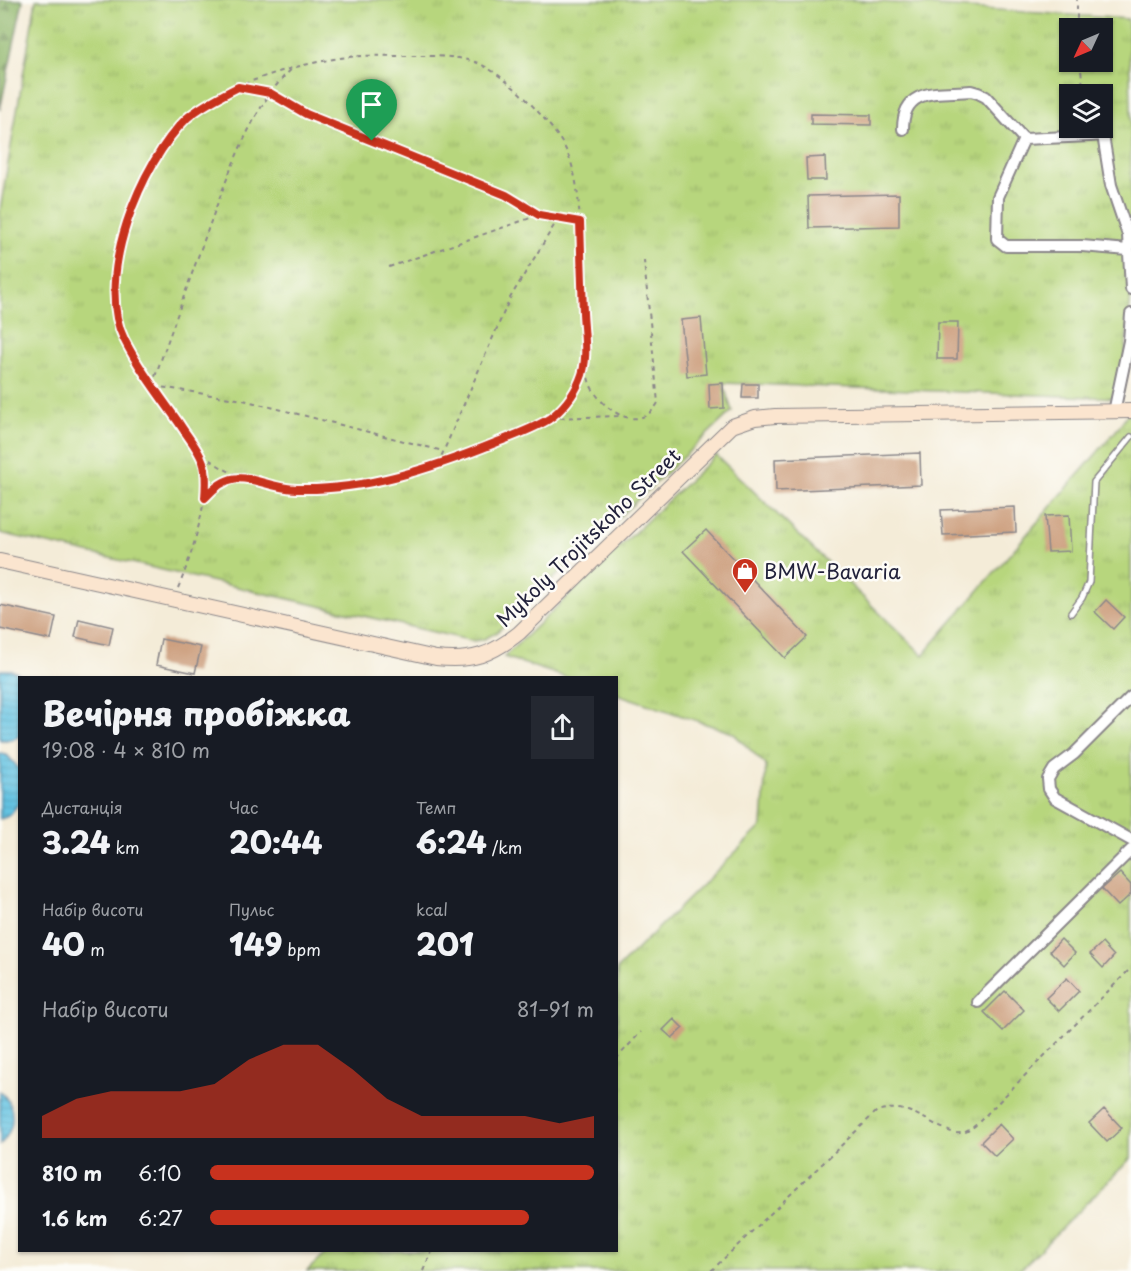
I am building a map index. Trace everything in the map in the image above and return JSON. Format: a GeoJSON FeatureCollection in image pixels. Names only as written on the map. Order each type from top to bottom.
{"type":"FeatureCollection","features":[{"type":"Feature","properties":{"kind":"street"},"geometry":{"type":"LineString","coordinates":[[903,129],[903,116],[907,106],[916,98],[925,95],[971,92],[986,98],[1024,139]]}},
{"type":"Feature","properties":{"kind":"street"},"geometry":{"type":"LineString","coordinates":[[1024,139],[1059,135]]}},
{"type":"Feature","properties":{"kind":"street"},"geometry":{"type":"LineString","coordinates":[[1103,138],[1111,185],[1128,235],[1131,289]]}},
{"type":"Feature","properties":{"kind":"street"},"geometry":{"type":"LineString","coordinates":[[1024,139],[997,202],[997,239],[1000,244],[1006,246],[1082,246],[1128,250]]}},
{"type":"Feature","properties":{"kind":"street"},"geometry":{"type":"LineString","coordinates":[[1114,412],[1129,341],[1131,314]]}},
{"type":"Feature","properties":{"kind":"street","name":"Mykoly Trojitskoho Street"},"geometry":{"type":"LineString","coordinates":[[0,561],[436,658],[466,659],[483,656],[501,647],[519,633],[732,426],[755,418],[775,416],[1131,411]]}},
{"type":"Feature","properties":{"kind":"street"},"geometry":{"type":"LineString","coordinates":[[1131,697],[1074,754],[1054,769],[1048,779],[1049,789],[1055,798],[1131,840]]}},
{"type":"Feature","properties":{"kind":"street"},"geometry":{"type":"LineString","coordinates":[[978,1002],[1131,850]]}},
{"type":"Feature","properties":{"kind":"lane"},"geometry":{"type":"LineString","coordinates":[[1071,613],[1082,598],[1089,582],[1094,482],[1131,437]]}},
{"type":"Feature","properties":{"kind":"path"},"geometry":{"type":"LineString","coordinates":[[1077,0],[1077,18]]}},
{"type":"Feature","properties":{"kind":"path"},"geometry":{"type":"LineString","coordinates":[[173,599],[184,575],[205,498],[204,464],[123,338],[115,314],[114,288],[117,262],[130,214],[150,170],[172,134],[189,117],[212,100],[238,87],[293,68],[351,56],[450,56],[477,63],[500,76],[554,130],[566,150],[574,172],[580,222],[587,379],[601,402],[623,416]]}},
{"type":"Feature","properties":{"kind":"path"},"geometry":{"type":"LineString","coordinates":[[152,385],[227,178],[250,128],[270,93],[293,68]]}},
{"type":"Feature","properties":{"kind":"path"},"geometry":{"type":"LineString","coordinates":[[238,87],[270,93],[306,114],[506,195],[539,215],[580,222]]}},
{"type":"Feature","properties":{"kind":"path"},"geometry":{"type":"LineString","coordinates":[[389,267],[539,215]]}},
{"type":"Feature","properties":{"kind":"path"},"geometry":{"type":"LineString","coordinates":[[438,464],[510,298],[558,218]]}},
{"type":"Feature","properties":{"kind":"path"},"geometry":{"type":"LineString","coordinates":[[550,418],[623,416],[636,418],[654,411],[658,402],[644,261]]}},
{"type":"Feature","properties":{"kind":"path"},"geometry":{"type":"LineString","coordinates":[[197,450],[212,463],[242,477],[275,487],[328,489],[379,480],[459,458],[514,436],[550,418],[570,400],[581,380],[585,357]]}},
{"type":"Feature","properties":{"kind":"path"},"geometry":{"type":"LineString","coordinates":[[152,385],[243,400],[443,451]]}},
{"type":"Feature","properties":{"kind":"path"},"geometry":{"type":"LineString","coordinates":[[205,498],[225,480],[242,477]]}},
{"type":"Feature","properties":{"kind":"path"},"geometry":{"type":"LineString","coordinates":[[711,1271],[877,1111],[890,1107],[902,1108],[947,1130],[959,1133],[977,1124],[1131,968]]}},
{"type":"Feature","properties":{"kind":"path"},"geometry":{"type":"LineString","coordinates":[[618,1057],[641,1032]]}},
{"type":"Feature","properties":{"kind":"path"},"geometry":{"type":"LineString","coordinates":[[423,1271],[432,1252]]}},
{"type":"Feature","properties":{"kind":"green space"},"geometry":{"type":"Polygon","coordinates":[[[0,0],[23,0],[0,110],[0,0]]]}},
{"type":"Feature","properties":{"kind":"green space"},"geometry":{"type":"Polygon","coordinates":[[[36,0],[851,0],[1128,19],[1131,101],[1131,294],[1121,398],[723,383],[732,411],[496,633],[482,640],[473,641],[0,533],[0,210],[36,0]]]}},
{"type":"Feature","properties":{"kind":"green space"},"geometry":{"type":"Polygon","coordinates":[[[1127,415],[1131,415],[1131,1158],[1019,1271],[307,1271],[327,1252],[618,1252],[618,968],[762,826],[766,765],[733,733],[618,694],[618,676],[562,676],[504,657],[716,455],[923,655],[1115,432],[1127,415]]]}},
{"type":"Feature","properties":{"kind":"water"},"geometry":{"type":"Polygon","coordinates":[[[0,670],[11,670],[23,676],[18,676],[18,737],[12,740],[0,740],[0,670]]]}},
{"type":"Feature","properties":{"kind":"water"},"geometry":{"type":"Polygon","coordinates":[[[0,753],[8,756],[18,768],[18,804],[9,816],[0,819],[0,753]]]}},
{"type":"Feature","properties":{"kind":"water"},"geometry":{"type":"Polygon","coordinates":[[[0,1091],[6,1097],[12,1111],[12,1125],[0,1145],[0,1091]]]}},
{"type":"Feature","properties":{"kind":"building"},"geometry":{"type":"Polygon","coordinates":[[[811,114],[871,115],[871,125],[811,124],[811,114]]]}},
{"type":"Feature","properties":{"kind":"building"},"geometry":{"type":"Polygon","coordinates":[[[825,157],[826,180],[807,180],[806,158],[825,157]]]}},
{"type":"Feature","properties":{"kind":"building"},"geometry":{"type":"Polygon","coordinates":[[[899,194],[899,226],[809,228],[808,196],[899,194]]]}},
{"type":"Feature","properties":{"kind":"building"},"geometry":{"type":"Polygon","coordinates":[[[701,318],[706,374],[687,376],[681,320],[701,318]]]}},
{"type":"Feature","properties":{"kind":"building"},"geometry":{"type":"Polygon","coordinates":[[[938,322],[958,322],[957,359],[937,359],[938,322]]]}},
{"type":"Feature","properties":{"kind":"building"},"geometry":{"type":"Polygon","coordinates":[[[723,383],[724,408],[710,409],[709,384],[723,383]]]}},
{"type":"Feature","properties":{"kind":"building"},"geometry":{"type":"Polygon","coordinates":[[[743,384],[758,384],[758,398],[742,398],[743,384]]]}},
{"type":"Feature","properties":{"kind":"building"},"geometry":{"type":"Polygon","coordinates":[[[920,453],[921,485],[776,491],[775,459],[920,453]]]}},
{"type":"Feature","properties":{"kind":"building"},"geometry":{"type":"Polygon","coordinates":[[[1015,507],[1016,532],[943,535],[941,510],[1015,507]]]}},
{"type":"Feature","properties":{"kind":"building"},"geometry":{"type":"Polygon","coordinates":[[[1069,515],[1071,551],[1048,552],[1045,516],[1069,515]]]}},
{"type":"Feature","properties":{"kind":"building","name":"BMW-Bavaria"},"geometry":{"type":"Polygon","coordinates":[[[706,530],[807,637],[785,658],[683,551],[706,530]]]}},
{"type":"Feature","properties":{"kind":"building"},"geometry":{"type":"Polygon","coordinates":[[[1106,600],[1124,617],[1113,629],[1095,612],[1106,600]]]}},
{"type":"Feature","properties":{"kind":"building"},"geometry":{"type":"Polygon","coordinates":[[[0,605],[56,617],[51,640],[0,629],[0,605]]]}},
{"type":"Feature","properties":{"kind":"building"},"geometry":{"type":"Polygon","coordinates":[[[79,619],[113,627],[109,645],[75,637],[79,619]]]}},
{"type":"Feature","properties":{"kind":"building"},"geometry":{"type":"Polygon","coordinates":[[[161,639],[201,647],[195,673],[156,665],[161,639]]]}},
{"type":"Feature","properties":{"kind":"building"},"geometry":{"type":"Polygon","coordinates":[[[1120,873],[1131,885],[1131,894],[1118,906],[1102,889],[1120,873]]]}},
{"type":"Feature","properties":{"kind":"building"},"geometry":{"type":"Polygon","coordinates":[[[1061,939],[1075,953],[1064,965],[1050,951],[1061,939]]]}},
{"type":"Feature","properties":{"kind":"building"},"geometry":{"type":"Polygon","coordinates":[[[1102,943],[1114,956],[1103,968],[1090,954],[1102,943]]]}},
{"type":"Feature","properties":{"kind":"building"},"geometry":{"type":"Polygon","coordinates":[[[1067,978],[1079,991],[1059,1011],[1046,998],[1067,978]]]}},
{"type":"Feature","properties":{"kind":"building"},"geometry":{"type":"Polygon","coordinates":[[[1005,991],[1024,1010],[1003,1031],[984,1012],[1005,991]]]}},
{"type":"Feature","properties":{"kind":"building"},"geometry":{"type":"Polygon","coordinates":[[[674,1019],[683,1028],[672,1038],[663,1030],[674,1019]]]}},
{"type":"Feature","properties":{"kind":"building"},"geometry":{"type":"Polygon","coordinates":[[[1104,1109],[1122,1128],[1107,1142],[1089,1123],[1104,1109]]]}},
{"type":"Feature","properties":{"kind":"building"},"geometry":{"type":"Polygon","coordinates":[[[999,1124],[1013,1139],[995,1156],[981,1142],[999,1124]]]}},
{"type":"Feature","properties":{"kind":"place","name":"BMW-Bavaria"},"geometry":{"type":"Point","coordinates":[745,594]}},
{"type":"Feature","properties":{"kind":"route"},"geometry":{"type":"LineString","coordinates":[[238,87],[270,93],[306,114],[372,141],[506,195],[539,215],[580,222],[585,357],[581,380],[570,400],[550,418],[525,431],[459,458],[379,480],[328,489],[294,489],[266,485],[242,477],[225,480],[205,498],[204,464],[197,450],[135,359],[123,338],[115,314],[114,288],[117,262],[130,214],[150,170],[172,134],[189,117],[212,100],[238,87]]}}]}
